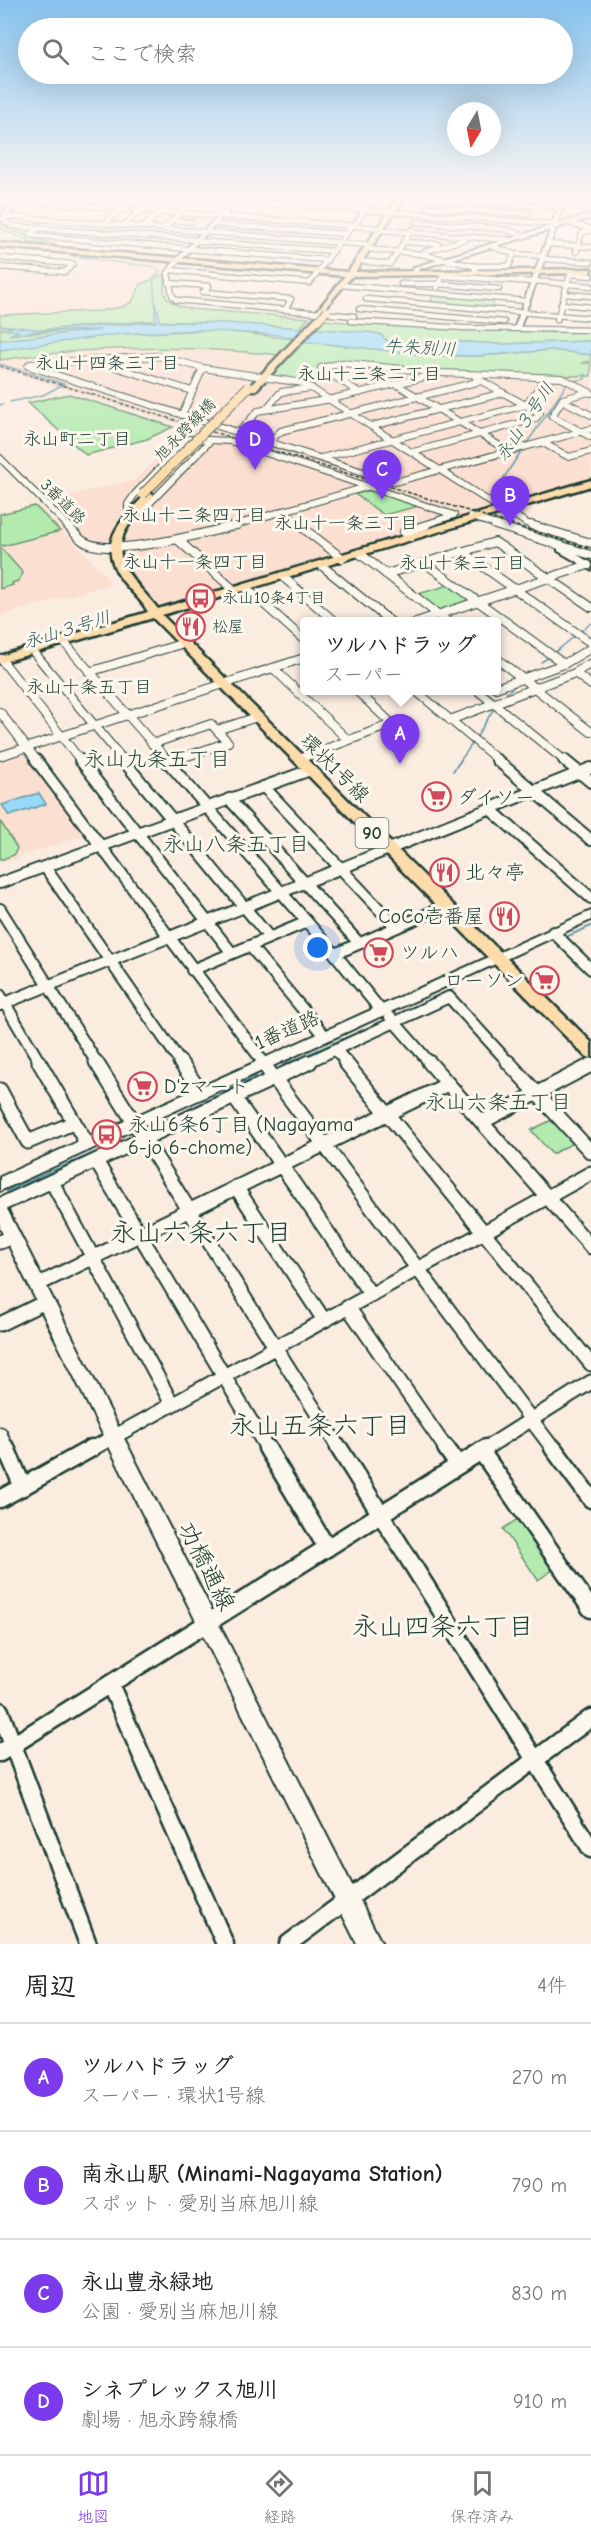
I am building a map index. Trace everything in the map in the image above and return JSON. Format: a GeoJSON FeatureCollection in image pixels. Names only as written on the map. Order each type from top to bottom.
{"type":"FeatureCollection","features":[{"type":"Feature","properties":{"kind":"main road"},"geometry":{"type":"LineString","coordinates":[[262,376],[315,321],[341,289]]}},
{"type":"Feature","properties":{"kind":"main road","name":"旭永跨線橋"},"geometry":{"type":"LineString","coordinates":[[131,511],[262,376]]}},
{"type":"Feature","properties":{"kind":"main road"},"geometry":{"type":"LineString","coordinates":[[2,661],[65,644],[154,613],[323,567],[342,558],[591,483]]}},
{"type":"Feature","properties":{"kind":"main road"},"geometry":{"type":"LineString","coordinates":[[110,548],[113,528],[131,511]]}},
{"type":"Feature","properties":{"kind":"main road","name":"環状1号線"},"geometry":{"type":"LineString","coordinates":[[110,548],[107,561],[115,577],[147,610],[154,613],[591,1052]]}},
{"type":"Feature","properties":{"kind":"street"},"geometry":{"type":"LineString","coordinates":[[170,289],[171,295],[176,300],[354,316]]}},
{"type":"Feature","properties":{"kind":"street"},"geometry":{"type":"LineString","coordinates":[[195,301],[206,289]]}},
{"type":"Feature","properties":{"kind":"street"},"geometry":{"type":"LineString","coordinates":[[372,289],[351,321],[418,325],[518,326]]}},
{"type":"Feature","properties":{"kind":"street"},"geometry":{"type":"LineString","coordinates":[[382,289],[527,301]]}},
{"type":"Feature","properties":{"kind":"street"},"geometry":{"type":"LineString","coordinates":[[418,325],[437,289]]}},
{"type":"Feature","properties":{"kind":"street"},"geometry":{"type":"LineString","coordinates":[[495,298],[499,289],[496,289]]}},
{"type":"Feature","properties":{"kind":"street"},"geometry":{"type":"LineString","coordinates":[[518,326],[532,289]]}},
{"type":"Feature","properties":{"kind":"street"},"geometry":{"type":"LineString","coordinates":[[554,329],[566,289]]}},
{"type":"Feature","properties":{"kind":"street"},"geometry":{"type":"LineString","coordinates":[[203,292],[291,299],[285,310]]}},
{"type":"Feature","properties":{"kind":"street"},"geometry":{"type":"LineString","coordinates":[[564,294],[591,296]]}},
{"type":"Feature","properties":{"kind":"street"},"geometry":{"type":"LineString","coordinates":[[366,298],[591,318]]}},
{"type":"Feature","properties":{"kind":"street"},"geometry":{"type":"LineString","coordinates":[[561,304],[591,307]]}},
{"type":"Feature","properties":{"kind":"street"},"geometry":{"type":"LineString","coordinates":[[359,309],[518,326],[591,330]]}},
{"type":"Feature","properties":{"kind":"street"},"geometry":{"type":"LineString","coordinates":[[591,429],[442,471],[395,482],[28,366],[30,364],[158,356],[203,368],[294,381],[313,388],[332,399],[442,471],[526,523],[591,543]]}},
{"type":"Feature","properties":{"kind":"street"},"geometry":{"type":"LineString","coordinates":[[93,360],[192,391]]}},
{"type":"Feature","properties":{"kind":"street"},"geometry":{"type":"LineString","coordinates":[[360,393],[321,368],[342,363],[442,373],[562,378],[590,392]]}},
{"type":"Feature","properties":{"kind":"street"},"geometry":{"type":"LineString","coordinates":[[182,415],[203,368]]}},
{"type":"Feature","properties":{"kind":"street"},"geometry":{"type":"LineString","coordinates":[[341,381],[386,369]]}},
{"type":"Feature","properties":{"kind":"street"},"geometry":{"type":"LineString","coordinates":[[238,433],[258,411],[332,399],[442,373]]}},
{"type":"Feature","properties":{"kind":"street"},"geometry":{"type":"LineString","coordinates":[[413,452],[535,419],[540,413],[472,375]]}},
{"type":"Feature","properties":{"kind":"street"},"geometry":{"type":"LineString","coordinates":[[320,459],[526,405],[546,378]]}},
{"type":"Feature","properties":{"kind":"street"},"geometry":{"type":"LineString","coordinates":[[269,442],[281,431],[481,381]]}},
{"type":"Feature","properties":{"kind":"street"},"geometry":{"type":"LineString","coordinates":[[396,384],[510,452]]}},
{"type":"Feature","properties":{"kind":"street"},"geometry":{"type":"LineString","coordinates":[[266,410],[281,392],[313,388]]}},
{"type":"Feature","properties":{"kind":"street"},"geometry":{"type":"LineString","coordinates":[[590,392],[562,400],[552,416],[591,437]]}},
{"type":"Feature","properties":{"kind":"street"},"geometry":{"type":"LineString","coordinates":[[372,426],[503,393]]}},
{"type":"Feature","properties":{"kind":"street"},"geometry":{"type":"LineString","coordinates":[[562,400],[591,415]]}},
{"type":"Feature","properties":{"kind":"street"},"geometry":{"type":"LineString","coordinates":[[210,441],[147,506],[131,511],[128,504],[135,494],[188,439],[230,441],[454,515],[404,532],[411,537]]}},
{"type":"Feature","properties":{"kind":"street"},"geometry":{"type":"LineString","coordinates":[[543,443],[569,457],[591,451]]}},
{"type":"Feature","properties":{"kind":"street","name":"3番道路"},"geometry":{"type":"LineString","coordinates":[[0,458],[85,543],[92,547],[110,548]]}},
{"type":"Feature","properties":{"kind":"street"},"geometry":{"type":"LineString","coordinates":[[110,548],[148,546],[178,540],[371,486]]}},
{"type":"Feature","properties":{"kind":"street"},"geometry":{"type":"LineString","coordinates":[[282,511],[342,558]]}},
{"type":"Feature","properties":{"kind":"street"},"geometry":{"type":"LineString","coordinates":[[471,518],[561,546],[561,549],[590,562]]}},
{"type":"Feature","properties":{"kind":"street"},"geometry":{"type":"LineString","coordinates":[[178,540],[300,637]]}},
{"type":"Feature","properties":{"kind":"street"},"geometry":{"type":"LineString","coordinates":[[386,574],[495,542],[591,607]]}},
{"type":"Feature","properties":{"kind":"street"},"geometry":{"type":"LineString","coordinates":[[461,551],[591,643]]}},
{"type":"Feature","properties":{"kind":"street"},"geometry":{"type":"LineString","coordinates":[[359,553],[442,617]]}},
{"type":"Feature","properties":{"kind":"street"},"geometry":{"type":"LineString","coordinates":[[429,617],[590,562]]}},
{"type":"Feature","properties":{"kind":"street"},"geometry":{"type":"LineString","coordinates":[[425,563],[498,617]]}},
{"type":"Feature","properties":{"kind":"street"},"geometry":{"type":"LineString","coordinates":[[323,567],[386,617]]}},
{"type":"Feature","properties":{"kind":"street"},"geometry":{"type":"LineString","coordinates":[[284,578],[330,617]]}},
{"type":"Feature","properties":{"kind":"street"},"geometry":{"type":"LineString","coordinates":[[501,619],[564,664]]}},
{"type":"Feature","properties":{"kind":"street"},"geometry":{"type":"LineString","coordinates":[[89,672],[184,643]]}},
{"type":"Feature","properties":{"kind":"street"},"geometry":{"type":"LineString","coordinates":[[65,644],[591,1247]]}},
{"type":"Feature","properties":{"kind":"street"},"geometry":{"type":"LineString","coordinates":[[501,686],[564,664],[591,648]]}},
{"type":"Feature","properties":{"kind":"street"},"geometry":{"type":"LineString","coordinates":[[34,653],[269,938]]}},
{"type":"Feature","properties":{"kind":"street"},"geometry":{"type":"LineString","coordinates":[[0,756],[300,659]]}},
{"type":"Feature","properties":{"kind":"street"},"geometry":{"type":"LineString","coordinates":[[2,661],[232,953]]}},
{"type":"Feature","properties":{"kind":"street"},"geometry":{"type":"LineString","coordinates":[[501,662],[591,732]]}},
{"type":"Feature","properties":{"kind":"street"},"geometry":{"type":"LineString","coordinates":[[450,720],[575,673],[591,663]]}},
{"type":"Feature","properties":{"kind":"street"},"geometry":{"type":"LineString","coordinates":[[273,668],[300,694]]}},
{"type":"Feature","properties":{"kind":"street"},"geometry":{"type":"LineString","coordinates":[[575,673],[591,685]]}},
{"type":"Feature","properties":{"kind":"street"},"geometry":{"type":"LineString","coordinates":[[301,695],[348,740]]}},
{"type":"Feature","properties":{"kind":"street"},"geometry":{"type":"LineString","coordinates":[[299,759],[392,724],[361,695]]}},
{"type":"Feature","properties":{"kind":"street"},"geometry":{"type":"LineString","coordinates":[[421,695],[591,840]]}},
{"type":"Feature","properties":{"kind":"street"},"geometry":{"type":"LineString","coordinates":[[485,695],[591,782]]}},
{"type":"Feature","properties":{"kind":"street"},"geometry":{"type":"LineString","coordinates":[[0,712],[5,728],[28,747],[192,970],[589,1493]]}},
{"type":"Feature","properties":{"kind":"street"},"geometry":{"type":"LineString","coordinates":[[217,730],[257,717]]}},
{"type":"Feature","properties":{"kind":"street"},"geometry":{"type":"LineString","coordinates":[[152,744],[211,724],[228,742],[168,763]]}},
{"type":"Feature","properties":{"kind":"street"},"geometry":{"type":"LineString","coordinates":[[87,1144],[2,1001],[48,986],[591,768]]}},
{"type":"Feature","properties":{"kind":"street"},"geometry":{"type":"LineString","coordinates":[[0,883],[310,770]]}},
{"type":"Feature","properties":{"kind":"street"},"geometry":{"type":"LineString","coordinates":[[264,787],[396,927]]}},
{"type":"Feature","properties":{"kind":"street"},"geometry":{"type":"LineString","coordinates":[[229,799],[359,943]]}},
{"type":"Feature","properties":{"kind":"street"},"geometry":{"type":"LineString","coordinates":[[490,809],[591,898]]}},
{"type":"Feature","properties":{"kind":"street"},"geometry":{"type":"LineString","coordinates":[[45,867],[201,1092]]}},
{"type":"Feature","properties":{"kind":"street"},"geometry":{"type":"LineString","coordinates":[[335,954],[446,906]]}},
{"type":"Feature","properties":{"kind":"street"},"geometry":{"type":"LineString","coordinates":[[0,909],[143,1139],[382,1513],[591,1849]]}},
{"type":"Feature","properties":{"kind":"street","name":"1番道路"},"geometry":{"type":"LineString","coordinates":[[0,1184],[324,1036],[387,1015],[496,957],[591,915]]}},
{"type":"Feature","properties":{"kind":"street"},"geometry":{"type":"LineString","coordinates":[[192,970],[307,922]]}},
{"type":"Feature","properties":{"kind":"street"},"geometry":{"type":"LineString","coordinates":[[553,932],[591,969]]}},
{"type":"Feature","properties":{"kind":"street"},"geometry":{"type":"LineString","coordinates":[[250,946],[324,1036]]}},
{"type":"Feature","properties":{"kind":"street"},"geometry":{"type":"LineString","coordinates":[[0,1205],[336,1050],[387,1015],[449,997],[591,1152]]}},
{"type":"Feature","properties":{"kind":"street"},"geometry":{"type":"LineString","coordinates":[[336,1050],[591,1365]]}},
{"type":"Feature","properties":{"kind":"street"},"geometry":{"type":"LineString","coordinates":[[482,1122],[591,1065]]}},
{"type":"Feature","properties":{"kind":"street"},"geometry":{"type":"LineString","coordinates":[[0,1324],[94,1257],[448,1084]]}},
{"type":"Feature","properties":{"kind":"street"},"geometry":{"type":"LineString","coordinates":[[0,1090],[28,1142],[73,1123]]}},
{"type":"Feature","properties":{"kind":"street"},"geometry":{"type":"LineString","coordinates":[[234,1097],[371,1295]]}},
{"type":"Feature","properties":{"kind":"street"},"geometry":{"type":"LineString","coordinates":[[96,1161],[327,1548]]}},
{"type":"Feature","properties":{"kind":"street"},"geometry":{"type":"LineString","coordinates":[[0,1499],[591,1173]]}},
{"type":"Feature","properties":{"kind":"street"},"geometry":{"type":"LineString","coordinates":[[52,1182],[172,1404]]}},
{"type":"Feature","properties":{"kind":"street"},"geometry":{"type":"LineString","coordinates":[[236,1187],[324,1320]]}},
{"type":"Feature","properties":{"kind":"street","name":"功橋通線"},"geometry":{"type":"LineString","coordinates":[[0,1212],[6,1239],[41,1293],[370,1944]]}},
{"type":"Feature","properties":{"kind":"street"},"geometry":{"type":"LineString","coordinates":[[348,1307],[458,1465]]}},
{"type":"Feature","properties":{"kind":"street"},"geometry":{"type":"LineString","coordinates":[[6,1749],[591,1382]]}},
{"type":"Feature","properties":{"kind":"street"},"geometry":{"type":"LineString","coordinates":[[0,1434],[23,1487]]}},
{"type":"Feature","properties":{"kind":"street"},"geometry":{"type":"LineString","coordinates":[[481,1451],[591,1609]]}},
{"type":"Feature","properties":{"kind":"street"},"geometry":{"type":"LineString","coordinates":[[110,1684],[225,1944]]}},
{"type":"Feature","properties":{"kind":"street"},"geometry":{"type":"LineString","coordinates":[[0,1711],[6,1749],[88,1944]]}},
{"type":"Feature","properties":{"kind":"street"},"geometry":{"type":"LineString","coordinates":[[288,1944],[591,1718]]}},
{"type":"Feature","properties":{"kind":"shaded area"},"geometry":{"type":"Polygon","coordinates":[[[0,289],[139,289],[132,302],[122,307],[99,311],[0,315],[0,289]]]}},
{"type":"Feature","properties":{"kind":"shaded area"},"geometry":{"type":"Polygon","coordinates":[[[210,348],[286,356],[321,368],[346,362],[514,375],[591,376],[591,479],[159,606],[128,576],[122,565],[123,543],[87,541],[45,501],[135,480],[188,427],[0,370],[0,360],[89,349],[210,348]]]}},
{"type":"Feature","properties":{"kind":"shaded area"},"geometry":{"type":"Polygon","coordinates":[[[36,504],[103,572],[110,584],[0,616],[0,513],[36,504]]]}},
{"type":"Feature","properties":{"kind":"shaded area"},"geometry":{"type":"Polygon","coordinates":[[[25,754],[84,835],[0,864],[0,760],[25,754]]]}},
{"type":"Feature","properties":{"kind":"green space"},"geometry":{"type":"Polygon","coordinates":[[[139,289],[164,289],[167,299],[179,306],[191,309],[309,318],[300,328],[147,321],[41,330],[0,325],[0,315],[99,311],[122,307],[132,302],[139,289]]]}},
{"type":"Feature","properties":{"kind":"green space"},"geometry":{"type":"Polygon","coordinates":[[[435,293],[495,298],[491,309],[429,304],[435,293]]]}},
{"type":"Feature","properties":{"kind":"green space"},"geometry":{"type":"Polygon","coordinates":[[[323,320],[457,329],[591,332],[591,341],[501,344],[444,341],[399,345],[386,340],[380,334],[314,329],[323,320]]]}},
{"type":"Feature","properties":{"kind":"green space"},"geometry":{"type":"Polygon","coordinates":[[[0,329],[23,331],[11,334],[100,329],[4,341],[0,340],[0,329]]]}},
{"type":"Feature","properties":{"kind":"green space"},"geometry":{"type":"Polygon","coordinates":[[[214,330],[294,339],[278,355],[208,349],[139,348],[69,351],[0,360],[0,350],[16,347],[121,334],[214,330]]]}},
{"type":"Feature","properties":{"kind":"green space"},"geometry":{"type":"Polygon","coordinates":[[[299,339],[428,355],[479,356],[552,350],[591,355],[591,361],[581,363],[591,363],[591,376],[423,370],[346,362],[322,368],[337,378],[309,385],[268,376],[299,339]]]}},
{"type":"Feature","properties":{"kind":"green space"},"geometry":{"type":"Polygon","coordinates":[[[69,394],[173,427],[147,439],[86,455],[28,403],[69,394]]]}},
{"type":"Feature","properties":{"kind":"green space"},"geometry":{"type":"Polygon","coordinates":[[[371,490],[419,506],[384,515],[355,494],[371,490]]]}},
{"type":"Feature","properties":{"kind":"green space"},"geometry":{"type":"Polygon","coordinates":[[[35,506],[60,531],[3,546],[0,544],[0,514],[35,506]]]}},
{"type":"Feature","properties":{"kind":"green space"},"geometry":{"type":"Polygon","coordinates":[[[0,547],[23,573],[18,581],[12,583],[13,585],[0,589],[0,547]]]}},
{"type":"Feature","properties":{"kind":"green space"},"geometry":{"type":"Polygon","coordinates":[[[453,584],[477,602],[438,614],[414,595],[453,584]]]}},
{"type":"Feature","properties":{"kind":"green space"},"geometry":{"type":"Polygon","coordinates":[[[0,821],[17,848],[14,855],[0,860],[0,821]]]}},
{"type":"Feature","properties":{"kind":"green space"},"geometry":{"type":"Polygon","coordinates":[[[556,1118],[577,1141],[552,1154],[531,1130],[556,1118]]]}},
{"type":"Feature","properties":{"kind":"green space"},"geometry":{"type":"Polygon","coordinates":[[[519,1518],[554,1569],[538,1580],[503,1529],[519,1518]]]}},
{"type":"Feature","properties":{"kind":"water","name":"牛朱別川"},"geometry":{"type":"Polygon","coordinates":[[[158,310],[160,322],[225,323],[367,332],[380,334],[386,340],[399,345],[444,341],[501,344],[591,341],[591,355],[552,350],[479,356],[428,355],[308,342],[279,335],[196,330],[121,334],[0,350],[0,340],[100,330],[39,331],[9,335],[19,331],[7,330],[12,326],[41,330],[156,322],[155,311],[158,310]]]}},
{"type":"Feature","properties":{"kind":"water"},"geometry":{"type":"Polygon","coordinates":[[[39,793],[46,804],[9,816],[2,805],[39,793]]]}},
{"type":"Feature","properties":{"kind":"waterway"},"geometry":{"type":"LineString","coordinates":[[154,289],[156,311]]}},
{"type":"Feature","properties":{"kind":"waterway"},"geometry":{"type":"LineString","coordinates":[[0,327],[12,328]]}},
{"type":"Feature","properties":{"kind":"waterway"},"geometry":{"type":"LineString","coordinates":[[0,364],[64,384],[43,395],[10,402]]}},
{"type":"Feature","properties":{"kind":"waterway","name":"永山３号川"},"geometry":{"type":"LineString","coordinates":[[573,381],[585,379],[586,374]]}},
{"type":"Feature","properties":{"kind":"waterway","name":"永山３号川"},"geometry":{"type":"LineString","coordinates":[[525,446],[567,384]]}},
{"type":"Feature","properties":{"kind":"waterway","name":"永山３号川"},"geometry":{"type":"LineString","coordinates":[[492,496],[522,450]]}},
{"type":"Feature","properties":{"kind":"waterway","name":"永山３号川"},"geometry":{"type":"LineString","coordinates":[[327,567],[358,557]]}},
{"type":"Feature","properties":{"kind":"waterway","name":"永山３号川"},"geometry":{"type":"LineString","coordinates":[[290,578],[321,568]]}},
{"type":"Feature","properties":{"kind":"waterway","name":"永山３号川"},"geometry":{"type":"LineString","coordinates":[[252,589],[284,580]]}},
{"type":"Feature","properties":{"kind":"waterway","name":"永山３号川"},"geometry":{"type":"LineString","coordinates":[[175,612],[247,591]]}},
{"type":"Feature","properties":{"kind":"waterway","name":"永山３号川"},"geometry":{"type":"LineString","coordinates":[[69,644],[142,622]]}},
{"type":"Feature","properties":{"kind":"waterway"},"geometry":{"type":"LineString","coordinates":[[581,631],[591,623]]}},
{"type":"Feature","properties":{"kind":"waterway"},"geometry":{"type":"LineString","coordinates":[[554,653],[575,636]]}},
{"type":"Feature","properties":{"kind":"waterway","name":"永山３号川"},"geometry":{"type":"LineString","coordinates":[[37,654],[63,646]]}},
{"type":"Feature","properties":{"kind":"waterway","name":"永山３号川"},"geometry":{"type":"LineString","coordinates":[[0,665],[32,655]]}},
{"type":"Feature","properties":{"kind":"waterway"},"geometry":{"type":"LineString","coordinates":[[541,662],[549,657]]}},
{"type":"Feature","properties":{"kind":"waterway"},"geometry":{"type":"LineString","coordinates":[[501,698],[517,684]]}},
{"type":"Feature","properties":{"kind":"waterway"},"geometry":{"type":"LineString","coordinates":[[476,738],[493,710]]}},
{"type":"Feature","properties":{"kind":"waterway"},"geometry":{"type":"LineString","coordinates":[[460,761],[472,744]]}},
{"type":"Feature","properties":{"kind":"waterway"},"geometry":{"type":"LineString","coordinates":[[453,771],[461,760]]}},
{"type":"Feature","properties":{"kind":"waterway"},"geometry":{"type":"LineString","coordinates":[[568,936],[591,926]]}},
{"type":"Feature","properties":{"kind":"waterway"},"geometry":{"type":"LineString","coordinates":[[402,1012],[459,986]]}},
{"type":"Feature","properties":{"kind":"waterway"},"geometry":{"type":"LineString","coordinates":[[288,1063],[377,1024]]}},
{"type":"Feature","properties":{"kind":"waterway"},"geometry":{"type":"LineString","coordinates":[[283,1065],[291,1062]]}},
{"type":"Feature","properties":{"kind":"waterway"},"geometry":{"type":"LineString","coordinates":[[157,1125],[256,1077]]}},
{"type":"Feature","properties":{"kind":"waterway"},"geometry":{"type":"LineString","coordinates":[[7,1191],[125,1140]]}},
{"type":"Feature","properties":{"kind":"railway"},"geometry":{"type":"LineString","coordinates":[[0,366],[591,549]]}},
{"type":"Feature","properties":{"kind":"place","name":"シネプレックス旭川"},"geometry":{"type":"Point","coordinates":[255,470]}},
{"type":"Feature","properties":{"kind":"place","name":"永山豊永緑地"},"geometry":{"type":"Point","coordinates":[382,500]}},
{"type":"Feature","properties":{"kind":"place","name":"南永山駅 (Minami-Nagayama Station)"},"geometry":{"type":"Point","coordinates":[510,526]}},
{"type":"Feature","properties":{"kind":"place","name":"永山10条4丁目"},"geometry":{"type":"Point","coordinates":[201,598]}},
{"type":"Feature","properties":{"kind":"place","name":"松屋"},"geometry":{"type":"Point","coordinates":[191,627]}},
{"type":"Feature","properties":{"kind":"place","name":"ツルハドラッグ"},"geometry":{"type":"Point","coordinates":[400,764]}},
{"type":"Feature","properties":{"kind":"place","name":"ダイソー"},"geometry":{"type":"Point","coordinates":[436,797]}},
{"type":"Feature","properties":{"kind":"place","name":"北々亭"},"geometry":{"type":"Point","coordinates":[444,872]}},
{"type":"Feature","properties":{"kind":"place","name":"CoCo壱番屋"},"geometry":{"type":"Point","coordinates":[505,916]}},
{"type":"Feature","properties":{"kind":"place","name":"ツルハ"},"geometry":{"type":"Point","coordinates":[379,952]}},
{"type":"Feature","properties":{"kind":"place","name":"ローソン"},"geometry":{"type":"Point","coordinates":[545,980]}},
{"type":"Feature","properties":{"kind":"place","name":"D'zマート"},"geometry":{"type":"Point","coordinates":[143,1086]}},
{"type":"Feature","properties":{"kind":"place","name":"永山6条6丁目 (Nagayama 6-jo 6-chome)"},"geometry":{"type":"Point","coordinates":[107,1135]}},
{"type":"Feature","properties":{"kind":"district","name":"永山十四条三丁目"},"geometry":{"type":"Point","coordinates":[107,363]}},
{"type":"Feature","properties":{"kind":"district","name":"永山十三条二丁目"},"geometry":{"type":"Point","coordinates":[369,374]}},
{"type":"Feature","properties":{"kind":"district","name":"永山町二丁目"},"geometry":{"type":"Point","coordinates":[77,439]}},
{"type":"Feature","properties":{"kind":"district","name":"永山十二条四丁目"},"geometry":{"type":"Point","coordinates":[194,515]}},
{"type":"Feature","properties":{"kind":"district","name":"永山十一条三丁目"},"geometry":{"type":"Point","coordinates":[346,523]}},
{"type":"Feature","properties":{"kind":"district","name":"永山十一条四丁目"},"geometry":{"type":"Point","coordinates":[195,562]}},
{"type":"Feature","properties":{"kind":"district","name":"永山十条三丁目"},"geometry":{"type":"Point","coordinates":[462,563]}},
{"type":"Feature","properties":{"kind":"district","name":"永山十条五丁目"},"geometry":{"type":"Point","coordinates":[89,687]}},
{"type":"Feature","properties":{"kind":"district","name":"永山九条五丁目"},"geometry":{"type":"Point","coordinates":[157,759]}},
{"type":"Feature","properties":{"kind":"district","name":"永山八条五丁目"},"geometry":{"type":"Point","coordinates":[236,844]}},
{"type":"Feature","properties":{"kind":"district","name":"永山六条五丁目"},"geometry":{"type":"Point","coordinates":[498,1102]}},
{"type":"Feature","properties":{"kind":"district","name":"永山六条六丁目"},"geometry":{"type":"Point","coordinates":[201,1233]}},
{"type":"Feature","properties":{"kind":"district","name":"永山五条六丁目"},"geometry":{"type":"Point","coordinates":[320,1426]}},
{"type":"Feature","properties":{"kind":"district","name":"永山四条六丁目"},"geometry":{"type":"Point","coordinates":[443,1627]}}]}
